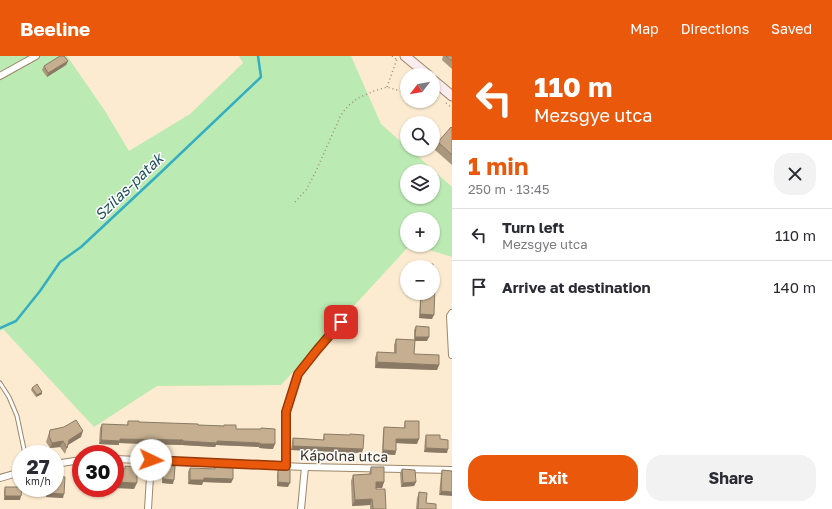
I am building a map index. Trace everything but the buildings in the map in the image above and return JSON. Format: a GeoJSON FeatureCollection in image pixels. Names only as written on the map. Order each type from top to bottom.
{"type":"FeatureCollection","features":[{"type":"Feature","properties":{"kind":"main road"},"geometry":{"type":"LineString","coordinates":[[405,56],[420,68]]}},
{"type":"Feature","properties":{"kind":"main road"},"geometry":{"type":"LineString","coordinates":[[440,86],[452,96]]}},
{"type":"Feature","properties":{"kind":"street"},"geometry":{"type":"LineString","coordinates":[[0,76],[36,56]]}},
{"type":"Feature","properties":{"kind":"street"},"geometry":{"type":"LineString","coordinates":[[452,313],[450,316],[452,355]]}},
{"type":"Feature","properties":{"kind":"street"},"geometry":{"type":"LineString","coordinates":[[286,466],[286,412],[298,374],[341,322]]}},
{"type":"Feature","properties":{"kind":"street","name":"Kápolna utca"},"geometry":{"type":"LineString","coordinates":[[124,459],[305,468],[452,470]]}},
{"type":"Feature","properties":{"kind":"street"},"geometry":{"type":"LineString","coordinates":[[148,509],[151,460]]}},
{"type":"Feature","properties":{"kind":"street"},"geometry":{"type":"LineString","coordinates":[[301,509],[305,468]]}},
{"type":"Feature","properties":{"kind":"street"},"geometry":{"type":"LineString","coordinates":[[0,478],[12,475]]}},
{"type":"Feature","properties":{"kind":"lane"},"geometry":{"type":"LineString","coordinates":[[0,383],[9,397],[17,416],[23,445]]}},
{"type":"Feature","properties":{"kind":"path"},"geometry":{"type":"LineString","coordinates":[[387,87],[396,60],[400,56]]}},
{"type":"Feature","properties":{"kind":"path"},"geometry":{"type":"LineString","coordinates":[[295,202],[306,190],[341,115],[348,106],[358,98],[387,87],[400,91]]}},
{"type":"Feature","properties":{"kind":"green space"},"geometry":{"type":"Polygon","coordinates":[[[0,56],[67,56],[105,111],[129,151],[190,114],[243,63],[239,56],[351,56],[381,124],[400,141],[400,156],[418,156],[427,164],[400,164],[400,204],[440,204],[440,176],[452,187],[452,257],[436,252],[440,252],[440,212],[400,212],[400,252],[404,252],[281,385],[157,386],[94,427],[3,329],[0,331],[0,56]]]}},
{"type":"Feature","properties":{"kind":"waterway","name":"Szilas-patak"},"geometry":{"type":"LineString","coordinates":[[0,328],[16,321],[40,291],[60,262],[81,247],[261,77],[258,56]]}},
{"type":"Feature","properties":{"kind":"route"},"geometry":{"type":"LineString","coordinates":[[151,460],[286,466],[286,412],[298,374],[341,322]]}}]}
